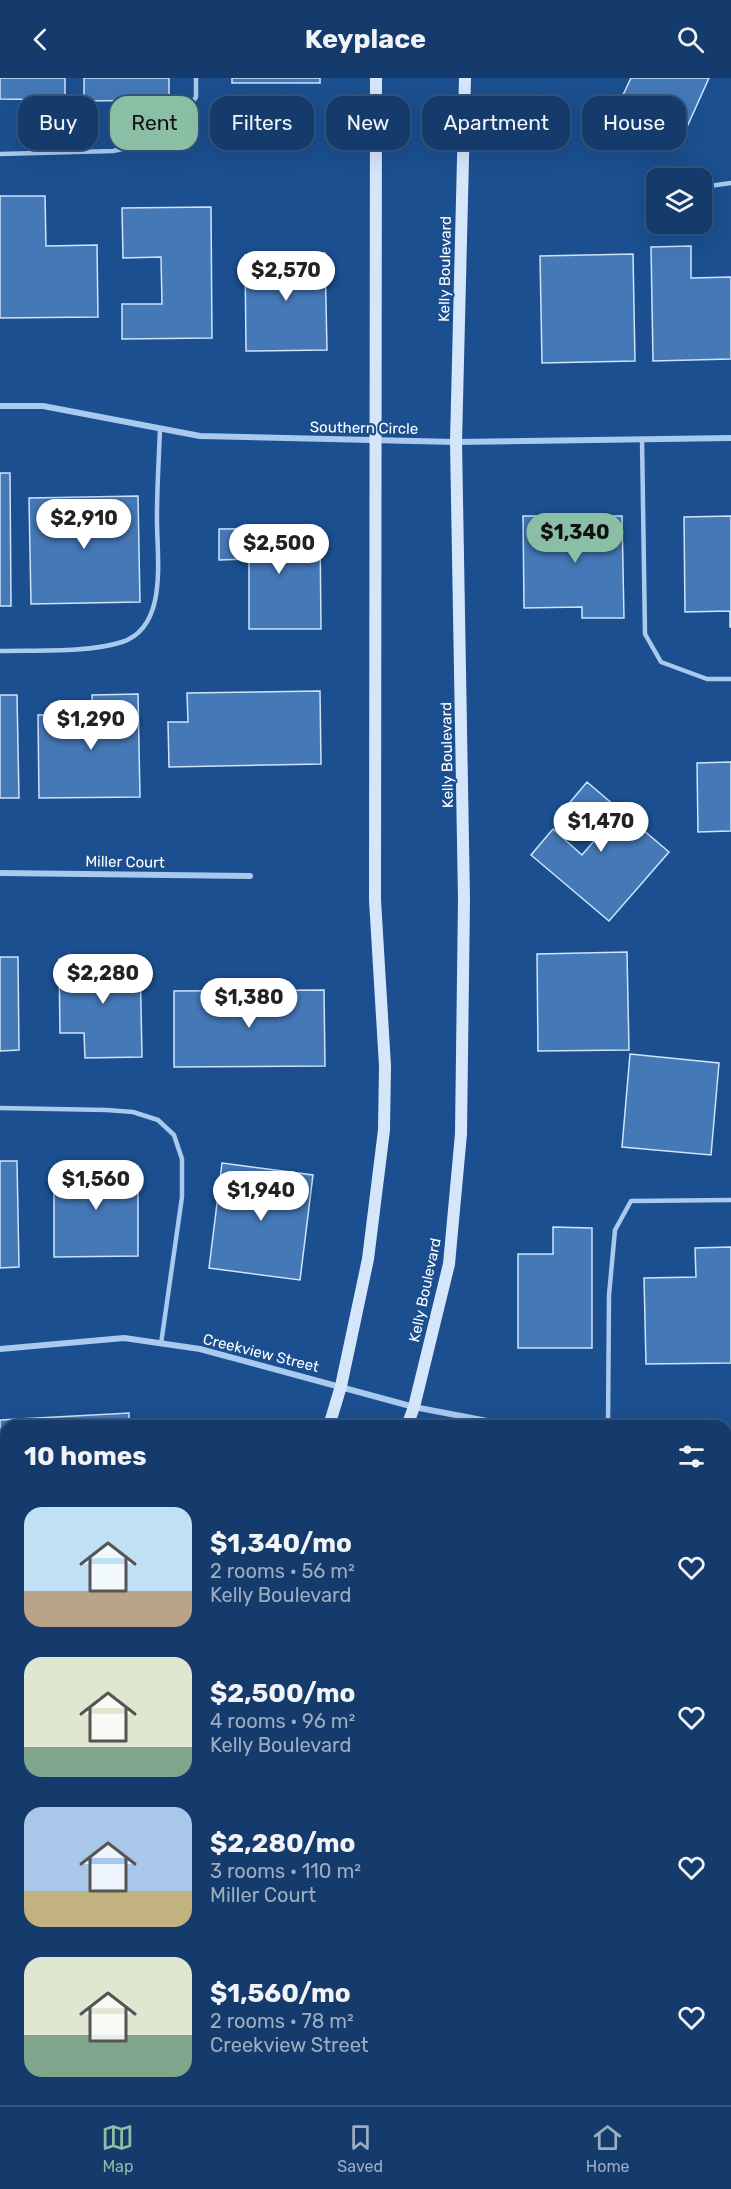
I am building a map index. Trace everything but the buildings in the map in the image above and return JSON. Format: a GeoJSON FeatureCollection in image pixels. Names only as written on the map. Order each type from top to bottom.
{"type":"FeatureCollection","features":[{"type":"Feature","properties":{"kind":"main road"},"geometry":{"type":"LineString","coordinates":[[330,1420],[341,1386],[368,1258],[384,1130],[385,1066],[375,900],[376,78]]}},
{"type":"Feature","properties":{"kind":"main road","name":"Kelly Boulevard"},"geometry":{"type":"LineString","coordinates":[[409,1420],[449,1264],[461,1134],[464,899],[456,442],[465,78]]}},
{"type":"Feature","properties":{"kind":"street","name":"Southern Circle"},"geometry":{"type":"LineString","coordinates":[[0,406],[43,406],[200,436],[456,442],[731,438]]}},
{"type":"Feature","properties":{"kind":"street","name":"Miller Court"},"geometry":{"type":"LineString","coordinates":[[0,873],[250,876]]}},
{"type":"Feature","properties":{"kind":"street","name":"Creekview Street"},"geometry":{"type":"LineString","coordinates":[[0,1349],[124,1338],[200,1349],[414,1407],[482,1420]]}},
{"type":"Feature","properties":{"kind":"lane"},"geometry":{"type":"LineString","coordinates":[[0,154],[113,151],[155,142],[177,126],[196,97],[196,78]]}},
{"type":"Feature","properties":{"kind":"lane"},"geometry":{"type":"LineString","coordinates":[[712,186],[731,183]]}},
{"type":"Feature","properties":{"kind":"lane"},"geometry":{"type":"LineString","coordinates":[[0,651],[100,647],[125,641],[142,630],[152,614],[158,586],[157,515],[160,429]]}},
{"type":"Feature","properties":{"kind":"lane"},"geometry":{"type":"LineString","coordinates":[[642,439],[645,634],[661,662],[707,679],[731,679]]}},
{"type":"Feature","properties":{"kind":"lane"},"geometry":{"type":"LineString","coordinates":[[0,1108],[133,1112],[159,1120],[174,1135],[182,1159],[182,1197],[161,1344]]}},
{"type":"Feature","properties":{"kind":"lane"},"geometry":{"type":"LineString","coordinates":[[608,1420],[609,1295],[615,1230],[631,1202],[731,1200]]}}]}
